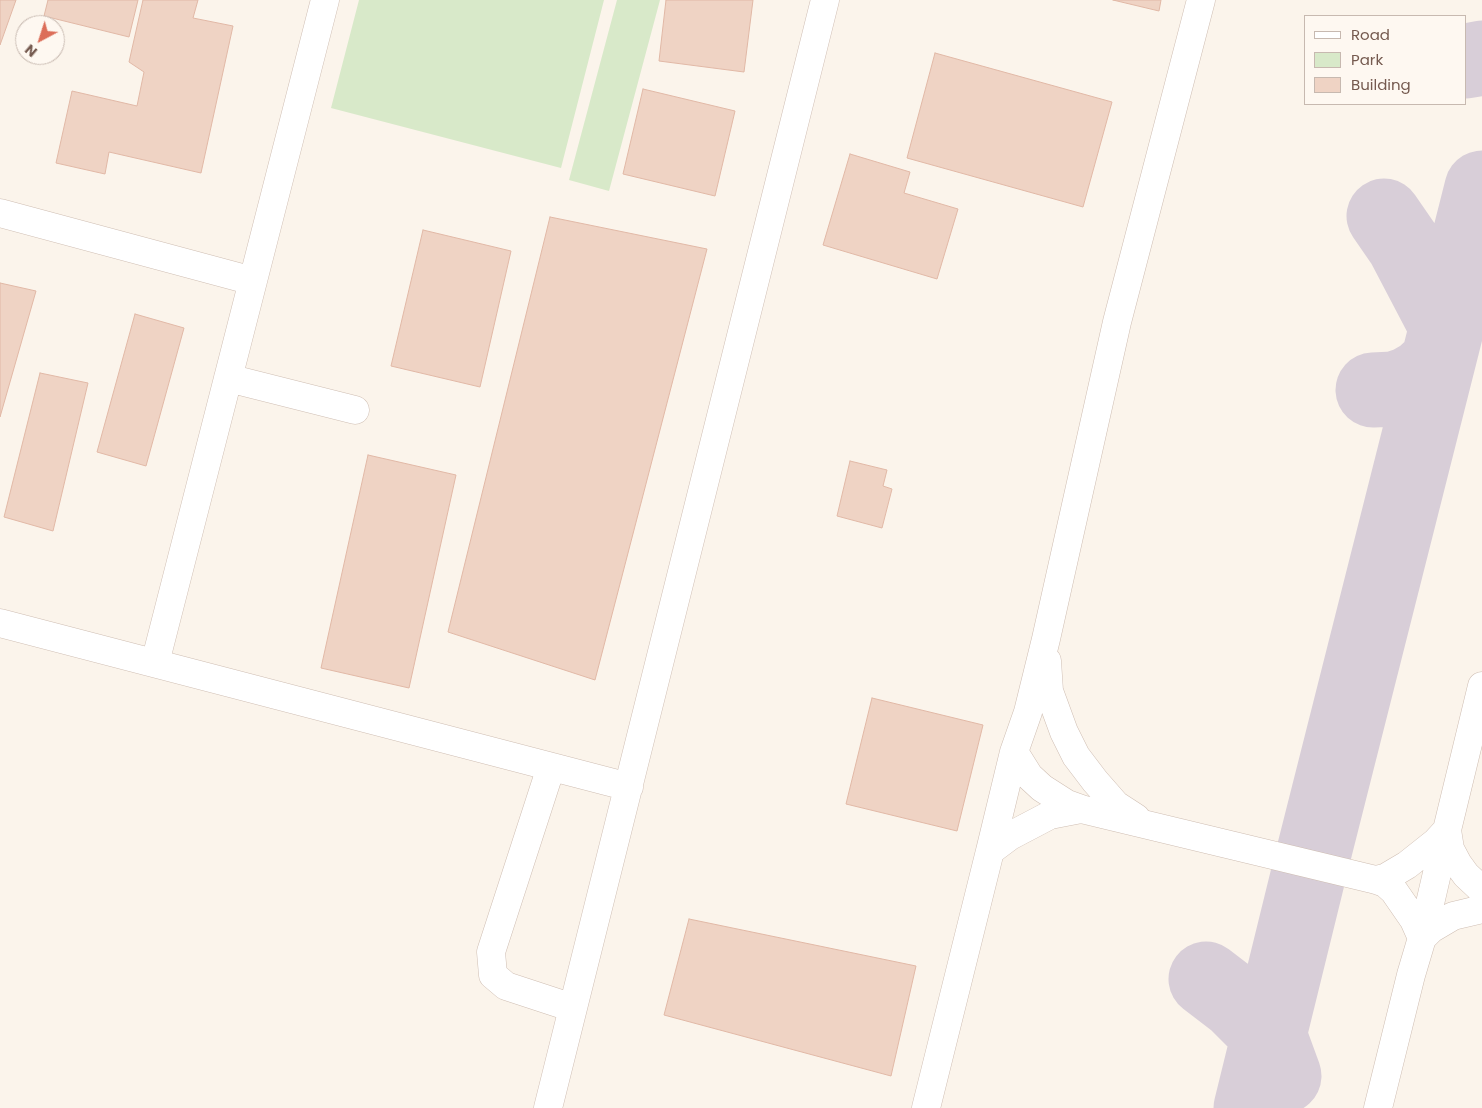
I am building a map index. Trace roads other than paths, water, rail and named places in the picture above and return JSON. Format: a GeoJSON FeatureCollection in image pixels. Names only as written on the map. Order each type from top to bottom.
{"type":"FeatureCollection","features":[{"type":"Feature","properties":{"kind":"lane"},"geometry":{"type":"LineString","coordinates":[[155,663],[324,0]]}},
{"type":"Feature","properties":{"kind":"lane"},"geometry":{"type":"LineString","coordinates":[[548,1108],[825,0]]}},
{"type":"Feature","properties":{"kind":"lane"},"geometry":{"type":"LineString","coordinates":[[926,1108],[1014,752],[1028,712],[1046,640],[1117,322],[1201,0]]}},
{"type":"Feature","properties":{"kind":"lane"},"geometry":{"type":"LineString","coordinates":[[0,213],[252,281]]}},
{"type":"Feature","properties":{"kind":"lane"},"geometry":{"type":"LineString","coordinates":[[228,378],[355,410]]}},
{"type":"Feature","properties":{"kind":"lane"},"geometry":{"type":"LineString","coordinates":[[0,623],[629,787]]}},
{"type":"Feature","properties":{"kind":"lane"},"geometry":{"type":"LineString","coordinates":[[1046,640],[1049,691],[1064,732],[1076,756],[1116,805],[1143,822]]}},
{"type":"Feature","properties":{"kind":"lane"},"geometry":{"type":"LineString","coordinates":[[1378,1108],[1422,938],[1482,686]]}},
{"type":"Feature","properties":{"kind":"lane"},"geometry":{"type":"LineString","coordinates":[[1014,752],[1029,776],[1042,788],[1062,801],[1081,809],[1143,822],[1386,883],[1400,899],[1414,920],[1422,938]]}},
{"type":"Feature","properties":{"kind":"lane"},"geometry":{"type":"LineString","coordinates":[[552,766],[491,952],[493,975],[506,986],[573,1008]]}},
{"type":"Feature","properties":{"kind":"lane"},"geometry":{"type":"LineString","coordinates":[[990,851],[1010,836],[1035,822],[1056,813],[1081,809]]}},
{"type":"Feature","properties":{"kind":"lane"},"geometry":{"type":"LineString","coordinates":[[1376,880],[1385,878],[1402,868],[1436,842],[1447,830]]}},
{"type":"Feature","properties":{"kind":"lane"},"geometry":{"type":"LineString","coordinates":[[1447,830],[1450,849],[1458,864],[1466,875],[1482,890]]}},
{"type":"Feature","properties":{"kind":"lane"},"geometry":{"type":"LineString","coordinates":[[1422,938],[1431,929],[1453,916],[1482,908]]}}]}
